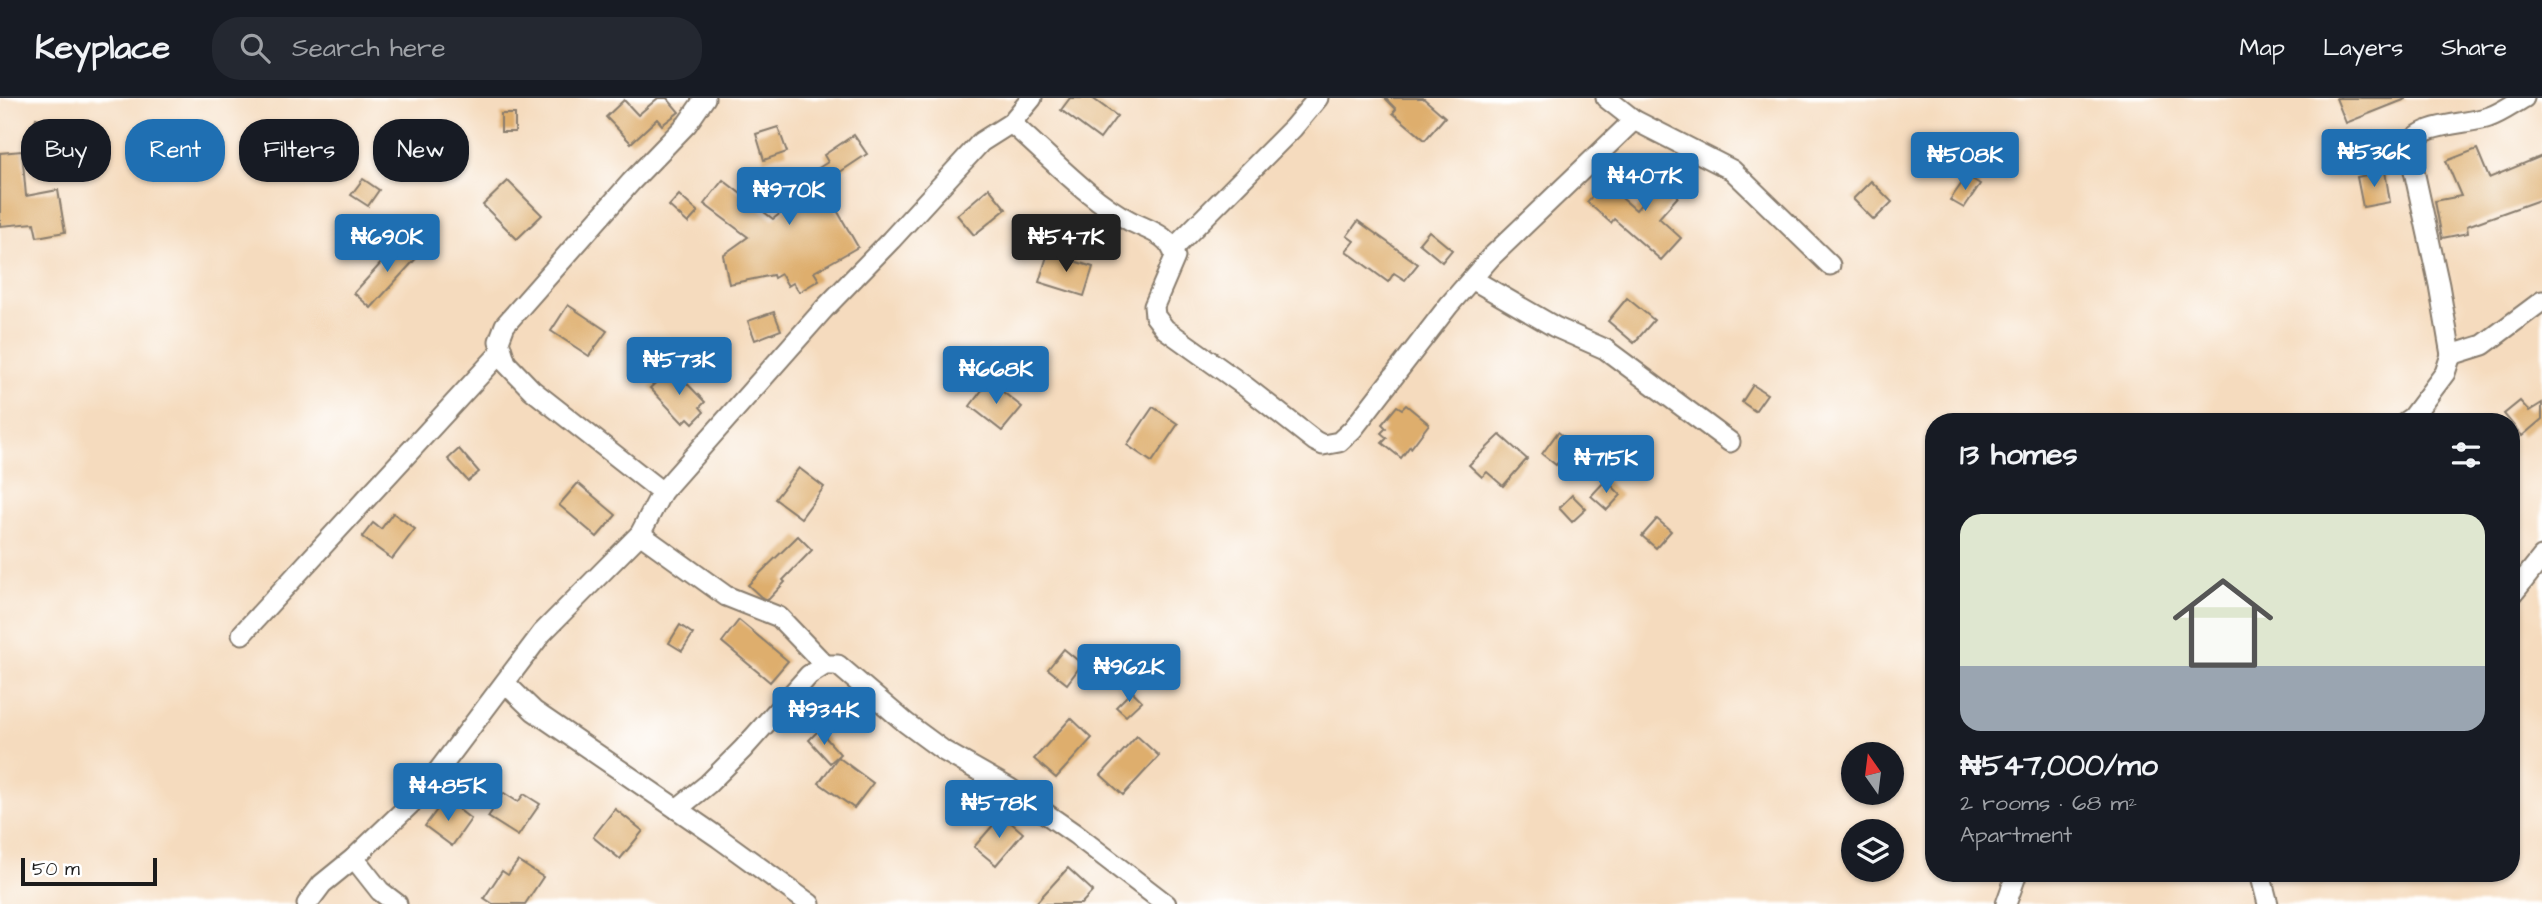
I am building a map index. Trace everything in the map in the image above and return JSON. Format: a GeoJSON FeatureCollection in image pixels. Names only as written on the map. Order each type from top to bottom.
{"type":"FeatureCollection","features":[{"type":"Feature","properties":{"kind":"street"},"geometry":{"type":"LineString","coordinates":[[662,492],[532,390],[506,363],[499,341],[505,324],[631,182],[687,124],[705,98]]}},
{"type":"Feature","properties":{"kind":"street"},"geometry":{"type":"LineString","coordinates":[[307,904],[322,884],[354,858],[421,794],[542,633],[640,534],[662,492],[824,309],[981,142],[1012,123],[1032,98]]}},
{"type":"Feature","properties":{"kind":"street"},"geometry":{"type":"LineString","coordinates":[[1173,249],[1293,128],[1318,98]]}},
{"type":"Feature","properties":{"kind":"street"},"geometry":{"type":"LineString","coordinates":[[1606,98],[1634,120],[1732,170],[1830,265]]}},
{"type":"Feature","properties":{"kind":"street"},"geometry":{"type":"LineString","coordinates":[[2490,117],[2497,98]]}},
{"type":"Feature","properties":{"kind":"street"},"geometry":{"type":"LineString","coordinates":[[2415,413],[2445,373],[2451,355],[2439,285],[2409,148],[2411,142],[2423,132],[2490,117],[2524,98]]}},
{"type":"Feature","properties":{"kind":"street"},"geometry":{"type":"LineString","coordinates":[[1012,123],[1099,200],[1128,220],[1159,234],[1173,249],[1175,257],[1154,306],[1156,316],[1165,330],[1246,387],[1315,441],[1323,444],[1339,442],[1353,429],[1490,258],[1634,120]]}},
{"type":"Feature","properties":{"kind":"street"},"geometry":{"type":"LineString","coordinates":[[1472,279],[1555,327],[1605,349],[1730,442]]}},
{"type":"Feature","properties":{"kind":"street"},"geometry":{"type":"LineString","coordinates":[[2451,355],[2483,345],[2542,301]]}},
{"type":"Feature","properties":{"kind":"street"},"geometry":{"type":"LineString","coordinates":[[242,634],[501,352]]}},
{"type":"Feature","properties":{"kind":"street"},"geometry":{"type":"LineString","coordinates":[[640,534],[726,596],[779,617],[825,665]]}},
{"type":"Feature","properties":{"kind":"street"},"geometry":{"type":"LineString","coordinates":[[2520,585],[2542,557]]}},
{"type":"Feature","properties":{"kind":"street"},"geometry":{"type":"LineString","coordinates":[[677,809],[734,758],[808,675],[825,665],[838,664],[906,723],[944,751],[1009,788],[1166,904]]}},
{"type":"Feature","properties":{"kind":"street"},"geometry":{"type":"LineString","coordinates":[[505,683],[534,711],[810,904]]}},
{"type":"Feature","properties":{"kind":"street"},"geometry":{"type":"LineString","coordinates":[[354,858],[380,891],[397,904]]}},
{"type":"Feature","properties":{"kind":"street"},"geometry":{"type":"LineString","coordinates":[[2006,904],[2014,882]]}},
{"type":"Feature","properties":{"kind":"street"},"geometry":{"type":"LineString","coordinates":[[2262,882],[2268,904]]}},
{"type":"Feature","properties":{"kind":"building"},"geometry":{"type":"Polygon","coordinates":[[[658,98],[667,98],[679,112],[662,125],[657,119],[631,143],[606,117],[624,100],[638,115],[658,98]]]}},
{"type":"Feature","properties":{"kind":"building"},"geometry":{"type":"Polygon","coordinates":[[[1070,98],[1092,98],[1117,116],[1100,139],[1061,110],[1070,98]]]}},
{"type":"Feature","properties":{"kind":"building"},"geometry":{"type":"Polygon","coordinates":[[[1385,98],[1423,98],[1445,117],[1425,140],[1393,113],[1396,109],[1385,98]]]}},
{"type":"Feature","properties":{"kind":"building"},"geometry":{"type":"Polygon","coordinates":[[[2336,98],[2406,98],[2406,99],[2346,123],[2336,98]]]}},
{"type":"Feature","properties":{"kind":"building"},"geometry":{"type":"Polygon","coordinates":[[[501,114],[515,114],[515,132],[501,132],[501,114]]]}},
{"type":"Feature","properties":{"kind":"building"},"geometry":{"type":"Polygon","coordinates":[[[778,127],[787,152],[764,160],[756,134],[778,127]]]}},
{"type":"Feature","properties":{"kind":"building"},"geometry":{"type":"Polygon","coordinates":[[[854,135],[867,154],[822,184],[858,247],[814,272],[819,280],[799,292],[793,283],[788,286],[781,274],[774,278],[773,275],[729,284],[723,255],[748,237],[704,204],[723,180],[773,219],[803,196],[795,183],[828,162],[824,155],[854,135]]]}},
{"type":"Feature","properties":{"kind":"building"},"geometry":{"type":"Polygon","coordinates":[[[2477,149],[2489,178],[2542,156],[2542,199],[2467,226],[2468,233],[2442,238],[2435,201],[2461,196],[2446,161],[2477,149]]]}},
{"type":"Feature","properties":{"kind":"building"},"geometry":{"type":"Polygon","coordinates":[[[21,151],[21,182],[25,182],[26,196],[58,190],[65,232],[37,237],[34,223],[0,226],[0,153],[21,151]]]}},
{"type":"Feature","properties":{"kind":"building"},"geometry":{"type":"Polygon","coordinates":[[[1673,167],[1691,182],[1659,218],[1681,238],[1661,260],[1614,219],[1611,223],[1587,202],[1604,183],[1636,210],[1673,167]]]}},
{"type":"Feature","properties":{"kind":"building"},"geometry":{"type":"Polygon","coordinates":[[[2385,171],[2390,202],[2363,207],[2357,177],[2385,171]]]}},
{"type":"Feature","properties":{"kind":"building"},"geometry":{"type":"Polygon","coordinates":[[[1967,176],[1980,184],[1964,208],[1950,200],[1967,176]]]}},
{"type":"Feature","properties":{"kind":"building"},"geometry":{"type":"Polygon","coordinates":[[[363,179],[379,190],[368,206],[351,195],[363,179]]]}},
{"type":"Feature","properties":{"kind":"building"},"geometry":{"type":"Polygon","coordinates":[[[508,181],[542,215],[517,239],[483,205],[508,181]]]}},
{"type":"Feature","properties":{"kind":"building"},"geometry":{"type":"Polygon","coordinates":[[[1871,181],[1892,202],[1874,220],[1853,199],[1871,181]]]}},
{"type":"Feature","properties":{"kind":"building"},"geometry":{"type":"Polygon","coordinates":[[[989,188],[1006,209],[974,235],[957,215],[989,188]]]}},
{"type":"Feature","properties":{"kind":"building"},"geometry":{"type":"Polygon","coordinates":[[[679,195],[698,212],[688,223],[669,206],[679,195]]]}},
{"type":"Feature","properties":{"kind":"building"},"geometry":{"type":"Polygon","coordinates":[[[1358,221],[1418,264],[1405,280],[1394,273],[1388,282],[1346,251],[1354,241],[1347,236],[1358,221]]]}},
{"type":"Feature","properties":{"kind":"building"},"geometry":{"type":"Polygon","coordinates":[[[1429,231],[1452,250],[1442,262],[1419,243],[1429,231]]]}},
{"type":"Feature","properties":{"kind":"building"},"geometry":{"type":"Polygon","coordinates":[[[403,239],[420,254],[371,308],[354,293],[403,239]]]}},
{"type":"Feature","properties":{"kind":"building"},"geometry":{"type":"Polygon","coordinates":[[[1048,253],[1093,267],[1084,296],[1039,282],[1048,253]]]}},
{"type":"Feature","properties":{"kind":"building"},"geometry":{"type":"Polygon","coordinates":[[[1627,298],[1654,320],[1634,343],[1608,321],[1627,298]]]}},
{"type":"Feature","properties":{"kind":"building"},"geometry":{"type":"Polygon","coordinates":[[[568,305],[607,331],[589,356],[551,331],[568,305]]]}},
{"type":"Feature","properties":{"kind":"building"},"geometry":{"type":"Polygon","coordinates":[[[774,312],[781,330],[755,340],[748,321],[774,312]]]}},
{"type":"Feature","properties":{"kind":"building"},"geometry":{"type":"Polygon","coordinates":[[[672,368],[705,402],[700,407],[704,412],[693,423],[688,418],[683,423],[650,388],[672,368]]]}},
{"type":"Feature","properties":{"kind":"building"},"geometry":{"type":"Polygon","coordinates":[[[989,381],[1022,407],[1002,431],[970,406],[989,381]]]}},
{"type":"Feature","properties":{"kind":"building"},"geometry":{"type":"Polygon","coordinates":[[[1753,385],[1767,394],[1755,411],[1742,402],[1753,385]]]}},
{"type":"Feature","properties":{"kind":"building"},"geometry":{"type":"Polygon","coordinates":[[[2520,401],[2529,411],[2542,403],[2542,419],[2522,436],[2520,413],[2505,413],[2520,401]]]}},
{"type":"Feature","properties":{"kind":"building"},"geometry":{"type":"Polygon","coordinates":[[[1406,405],[1429,424],[1401,458],[1382,443],[1387,438],[1381,433],[1386,428],[1382,424],[1397,406],[1402,409],[1406,405]]]}},
{"type":"Feature","properties":{"kind":"building"},"geometry":{"type":"Polygon","coordinates":[[[1153,407],[1178,424],[1152,462],[1127,445],[1153,407]]]}},
{"type":"Feature","properties":{"kind":"building"},"geometry":{"type":"Polygon","coordinates":[[[1558,432],[1572,443],[1556,465],[1542,454],[1558,432]]]}},
{"type":"Feature","properties":{"kind":"building"},"geometry":{"type":"Polygon","coordinates":[[[1500,435],[1527,459],[1503,486],[1487,472],[1482,477],[1469,465],[1500,435]]]}},
{"type":"Feature","properties":{"kind":"building"},"geometry":{"type":"Polygon","coordinates":[[[459,449],[479,472],[468,481],[448,459],[459,449]]]}},
{"type":"Feature","properties":{"kind":"building"},"geometry":{"type":"Polygon","coordinates":[[[799,468],[824,487],[801,518],[775,499],[799,468]]]}},
{"type":"Feature","properties":{"kind":"building"},"geometry":{"type":"Polygon","coordinates":[[[1606,480],[1621,495],[1607,510],[1591,496],[1606,480]]]}},
{"type":"Feature","properties":{"kind":"building"},"geometry":{"type":"Polygon","coordinates":[[[578,483],[616,515],[597,537],[559,505],[578,483]]]}},
{"type":"Feature","properties":{"kind":"building"},"geometry":{"type":"Polygon","coordinates":[[[1572,495],[1586,509],[1572,522],[1559,508],[1572,495]]]}},
{"type":"Feature","properties":{"kind":"building"},"geometry":{"type":"Polygon","coordinates":[[[393,513],[415,529],[392,559],[362,537],[373,523],[381,529],[393,513]]]}},
{"type":"Feature","properties":{"kind":"building"},"geometry":{"type":"Polygon","coordinates":[[[1657,519],[1671,531],[1656,548],[1642,536],[1657,519]]]}},
{"type":"Feature","properties":{"kind":"building"},"geometry":{"type":"Polygon","coordinates":[[[798,536],[812,550],[768,600],[761,597],[748,585],[798,536]]]}},
{"type":"Feature","properties":{"kind":"building"},"geometry":{"type":"Polygon","coordinates":[[[739,620],[788,661],[770,682],[722,642],[739,620]]]}},
{"type":"Feature","properties":{"kind":"building"},"geometry":{"type":"Polygon","coordinates":[[[680,625],[693,634],[682,651],[669,643],[680,625]]]}},
{"type":"Feature","properties":{"kind":"building"},"geometry":{"type":"Polygon","coordinates":[[[1064,649],[1082,664],[1067,684],[1048,669],[1064,649]]]}},
{"type":"Feature","properties":{"kind":"building"},"geometry":{"type":"Polygon","coordinates":[[[1132,691],[1142,701],[1126,716],[1116,707],[1132,691]]]}},
{"type":"Feature","properties":{"kind":"building"},"geometry":{"type":"Polygon","coordinates":[[[810,694],[822,702],[809,722],[797,714],[810,694]]]}},
{"type":"Feature","properties":{"kind":"building"},"geometry":{"type":"Polygon","coordinates":[[[1071,718],[1092,738],[1056,778],[1034,759],[1071,718]]]}},
{"type":"Feature","properties":{"kind":"building"},"geometry":{"type":"Polygon","coordinates":[[[819,730],[840,754],[830,763],[809,740],[819,730]]]}},
{"type":"Feature","properties":{"kind":"building"},"geometry":{"type":"Polygon","coordinates":[[[1137,736],[1159,756],[1123,795],[1101,775],[1137,736]]]}},
{"type":"Feature","properties":{"kind":"building"},"geometry":{"type":"Polygon","coordinates":[[[838,757],[873,783],[854,808],[819,783],[838,757]]]}},
{"type":"Feature","properties":{"kind":"building"},"geometry":{"type":"Polygon","coordinates":[[[504,793],[518,802],[524,794],[540,804],[518,836],[488,817],[504,793]]]}},
{"type":"Feature","properties":{"kind":"building"},"geometry":{"type":"Polygon","coordinates":[[[445,799],[471,819],[452,846],[425,826],[445,799]]]}},
{"type":"Feature","properties":{"kind":"building"},"geometry":{"type":"Polygon","coordinates":[[[615,809],[643,831],[620,859],[593,837],[615,809]]]}},
{"type":"Feature","properties":{"kind":"building"},"geometry":{"type":"Polygon","coordinates":[[[1002,815],[1023,833],[996,865],[974,847],[1002,815]]]}},
{"type":"Feature","properties":{"kind":"building"},"geometry":{"type":"Polygon","coordinates":[[[518,861],[543,877],[525,904],[493,904],[484,898],[502,871],[508,875],[518,861]]]}},
{"type":"Feature","properties":{"kind":"building"},"geometry":{"type":"Polygon","coordinates":[[[1068,868],[1093,891],[1081,904],[1035,904],[1068,868]]]}}]}
